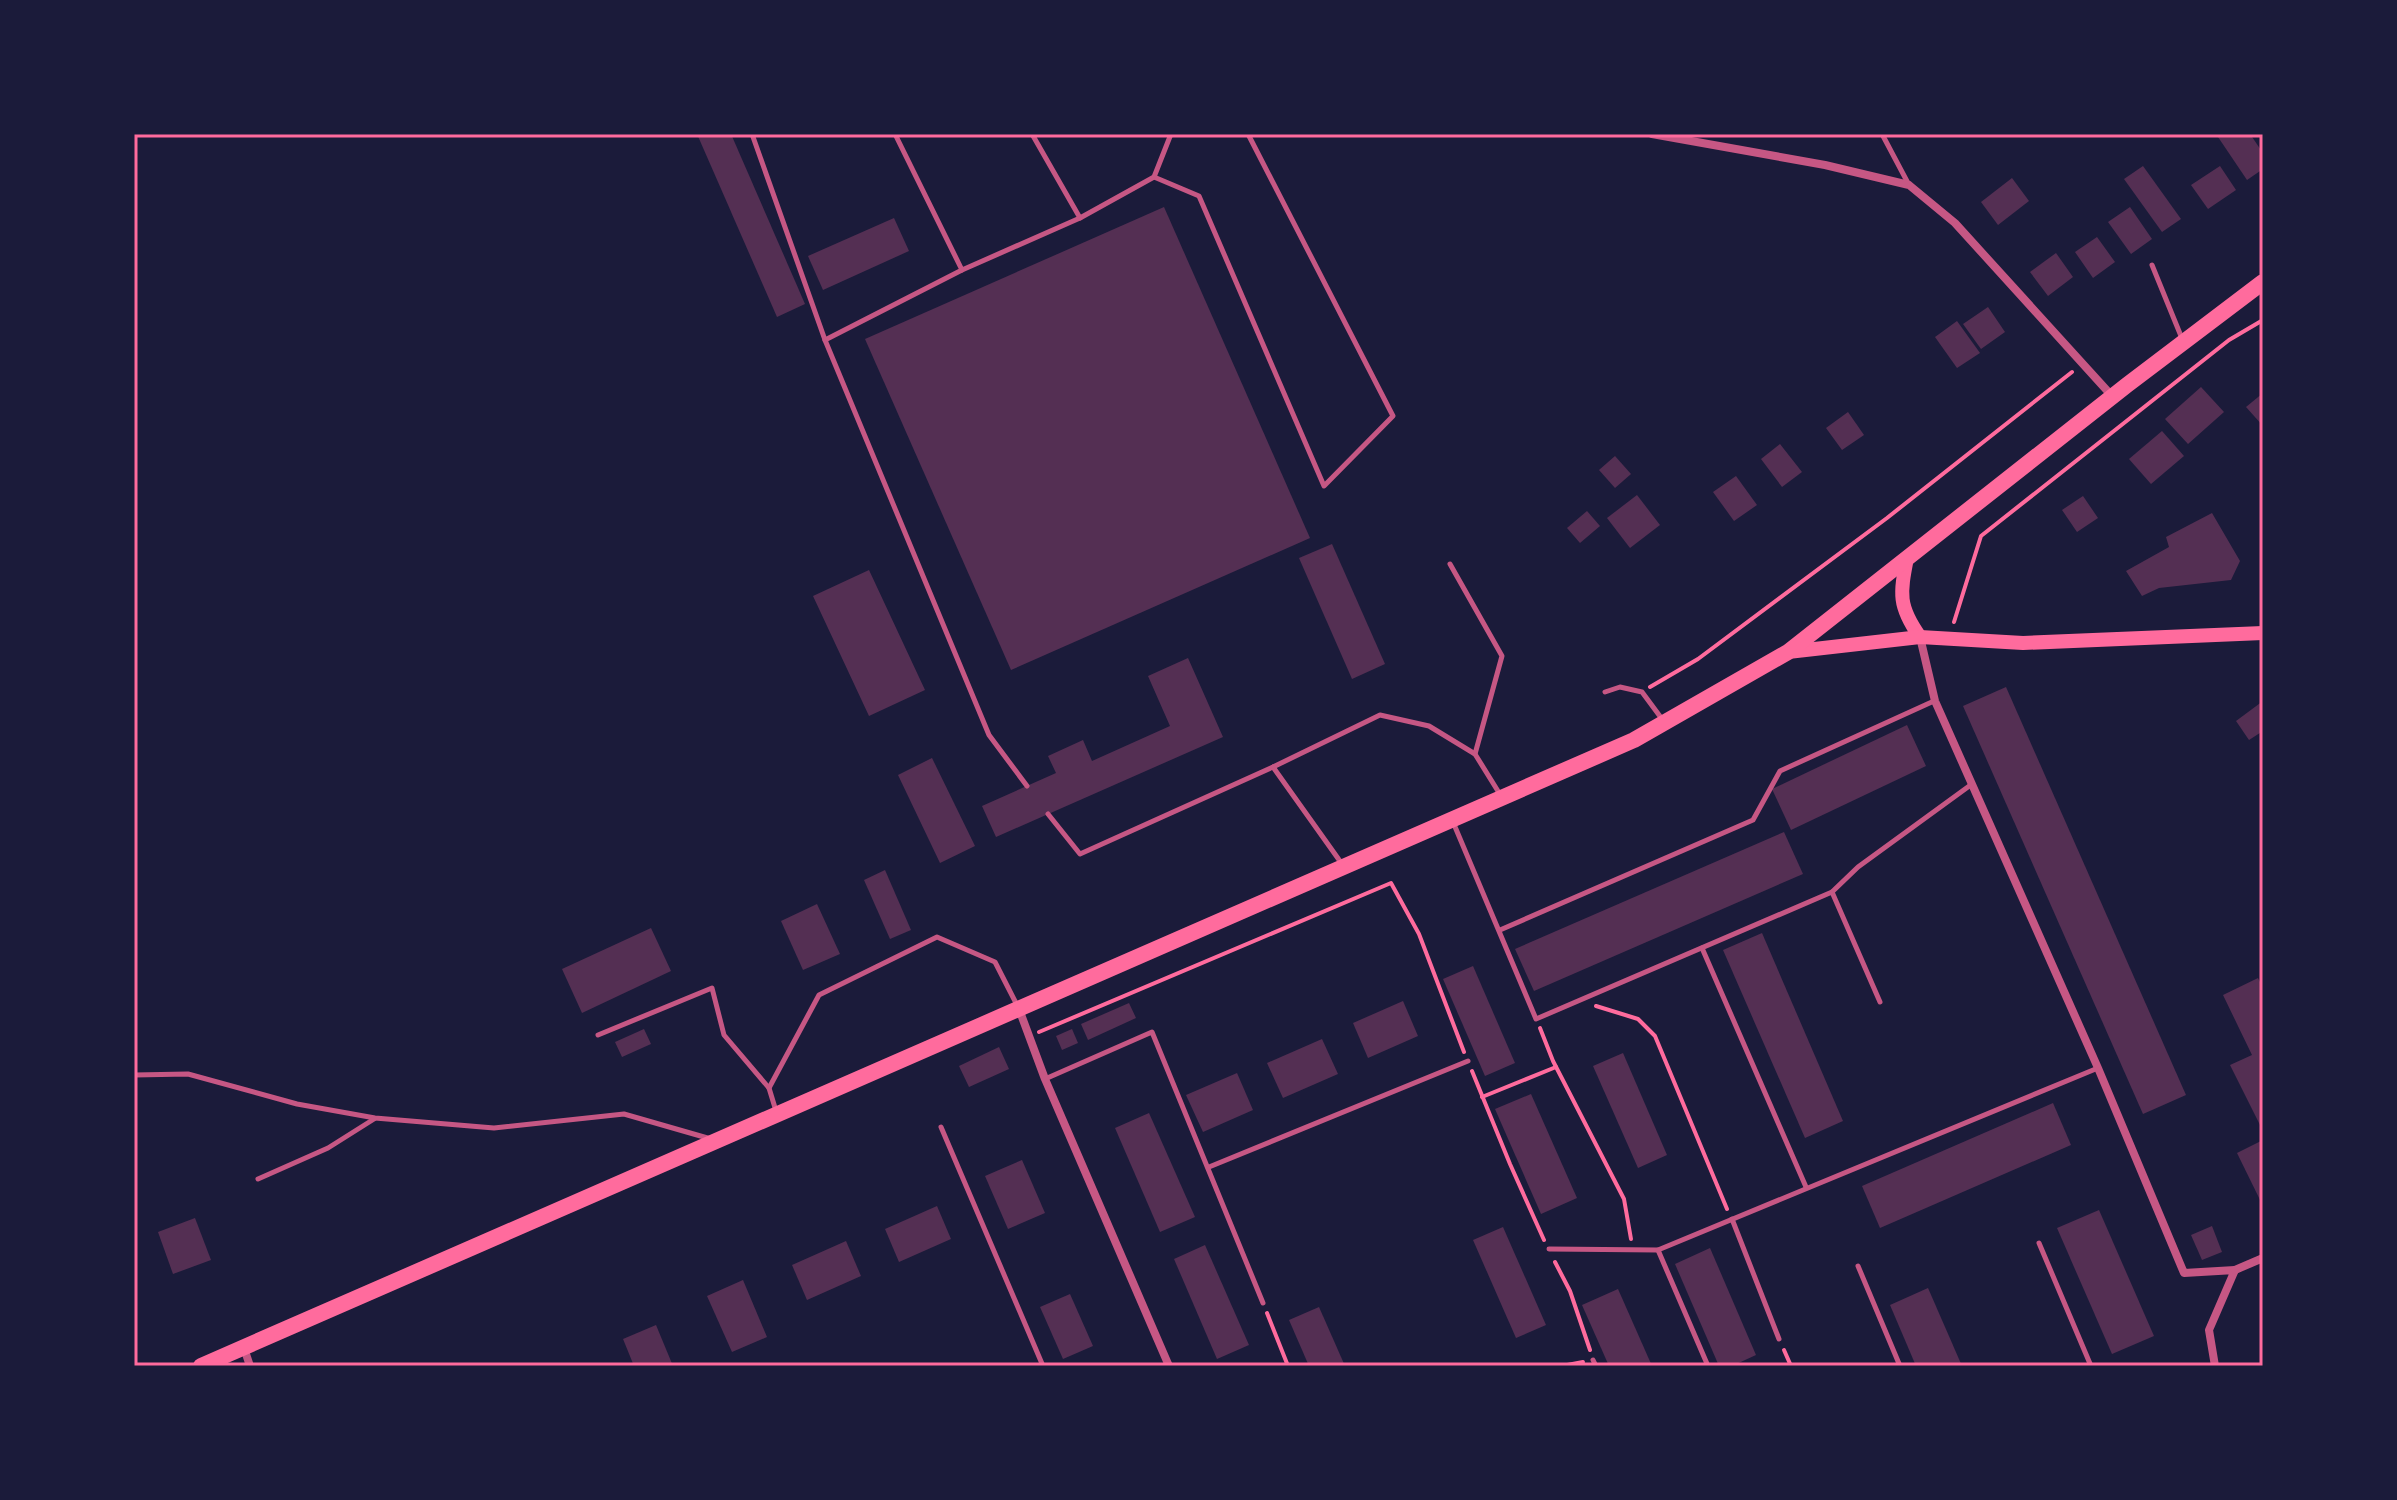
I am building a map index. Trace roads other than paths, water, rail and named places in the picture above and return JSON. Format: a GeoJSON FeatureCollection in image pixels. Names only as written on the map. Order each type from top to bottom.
{"type":"FeatureCollection","features":[{"type":"Feature","properties":{"kind":"main road"},"geometry":{"type":"LineString","coordinates":[[201,1366],[1453,821],[1665,723],[1788,652],[2263,282]]}},
{"type":"Feature","properties":{"kind":"main road"},"geometry":{"type":"LineString","coordinates":[[1907,558],[1900,593],[1903,607],[1920,637]]}},
{"type":"Feature","properties":{"kind":"main road"},"geometry":{"type":"LineString","coordinates":[[1788,652],[1920,637],[2023,643],[2263,633]]}},
{"type":"Feature","properties":{"kind":"street"},"geometry":{"type":"LineString","coordinates":[[1652,134],[1825,165],[1909,185],[1955,223],[2112,397]]}},
{"type":"Feature","properties":{"kind":"street"},"geometry":{"type":"LineString","coordinates":[[1920,637],[1935,701],[2098,1068],[2184,1273],[2235,1270],[2263,1258]]}},
{"type":"Feature","properties":{"kind":"street"},"geometry":{"type":"LineString","coordinates":[[1019,1009],[1045,1079],[1169,1366]]}},
{"type":"Feature","properties":{"kind":"street"},"geometry":{"type":"LineString","coordinates":[[2215,1366],[2209,1330],[2235,1270]]}},
{"type":"Feature","properties":{"kind":"street"},"geometry":{"type":"LineString","coordinates":[[244,1348],[250,1366]]}},
{"type":"Feature","properties":{"kind":"lane"},"geometry":{"type":"LineString","coordinates":[[752,134],[825,340],[989,735],[1027,786]]}},
{"type":"Feature","properties":{"kind":"lane"},"geometry":{"type":"LineString","coordinates":[[895,134],[962,270]]}},
{"type":"Feature","properties":{"kind":"lane"},"geometry":{"type":"LineString","coordinates":[[1032,134],[1080,218]]}},
{"type":"Feature","properties":{"kind":"lane"},"geometry":{"type":"LineString","coordinates":[[825,340],[962,270],[1080,218],[1154,177],[1171,134]]}},
{"type":"Feature","properties":{"kind":"lane"},"geometry":{"type":"LineString","coordinates":[[1154,177],[1199,196],[1324,486],[1393,416],[1248,134]]}},
{"type":"Feature","properties":{"kind":"lane"},"geometry":{"type":"LineString","coordinates":[[1882,134],[1909,185]]}},
{"type":"Feature","properties":{"kind":"lane"},"geometry":{"type":"LineString","coordinates":[[2152,265],[2183,342]]}},
{"type":"Feature","properties":{"kind":"lane"},"geometry":{"type":"LineString","coordinates":[[1450,564],[1502,656],[1475,754]]}},
{"type":"Feature","properties":{"kind":"lane"},"geometry":{"type":"LineString","coordinates":[[1605,692],[1620,687],[1642,692],[1665,723]]}},
{"type":"Feature","properties":{"kind":"lane"},"geometry":{"type":"LineString","coordinates":[[1500,930],[1753,820],[1780,771],[1935,701]]}},
{"type":"Feature","properties":{"kind":"lane"},"geometry":{"type":"LineString","coordinates":[[1048,814],[1080,854],[1380,715],[1429,726],[1475,754],[1503,799]]}},
{"type":"Feature","properties":{"kind":"lane"},"geometry":{"type":"LineString","coordinates":[[1273,767],[1344,868]]}},
{"type":"Feature","properties":{"kind":"lane"},"geometry":{"type":"LineString","coordinates":[[1453,821],[1536,1019],[1832,892],[1858,867],[1972,784]]}},
{"type":"Feature","properties":{"kind":"lane"},"geometry":{"type":"LineString","coordinates":[[1832,892],[1880,1002]]}},
{"type":"Feature","properties":{"kind":"lane"},"geometry":{"type":"LineString","coordinates":[[769,1088],[819,995],[937,937],[995,962],[1019,1009]]}},
{"type":"Feature","properties":{"kind":"lane"},"geometry":{"type":"LineString","coordinates":[[1702,948],[1806,1187]]}},
{"type":"Feature","properties":{"kind":"lane"},"geometry":{"type":"LineString","coordinates":[[598,1035],[712,988],[724,1035],[769,1088],[777,1116]]}},
{"type":"Feature","properties":{"kind":"lane"},"geometry":{"type":"LineString","coordinates":[[1045,1079],[1152,1032],[1263,1303]]}},
{"type":"Feature","properties":{"kind":"lane"},"geometry":{"type":"LineString","coordinates":[[1209,1167],[1468,1061]]}},
{"type":"Feature","properties":{"kind":"lane"},"geometry":{"type":"LineString","coordinates":[[1549,1249],[1658,1250],[2098,1068]]}},
{"type":"Feature","properties":{"kind":"lane"},"geometry":{"type":"LineString","coordinates":[[134,1075],[188,1074],[297,1104],[375,1118],[494,1128],[624,1114],[718,1142]]}},
{"type":"Feature","properties":{"kind":"lane"},"geometry":{"type":"LineString","coordinates":[[258,1179],[328,1148],[375,1118]]}},
{"type":"Feature","properties":{"kind":"lane"},"geometry":{"type":"LineString","coordinates":[[941,1127],[1043,1366]]}},
{"type":"Feature","properties":{"kind":"lane"},"geometry":{"type":"LineString","coordinates":[[1732,1219],[1779,1339]]}},
{"type":"Feature","properties":{"kind":"lane"},"geometry":{"type":"LineString","coordinates":[[2039,1243],[2091,1366]]}},
{"type":"Feature","properties":{"kind":"lane"},"geometry":{"type":"LineString","coordinates":[[1658,1250],[1708,1366]]}},
{"type":"Feature","properties":{"kind":"lane"},"geometry":{"type":"LineString","coordinates":[[1858,1266],[1900,1366]]}}]}
